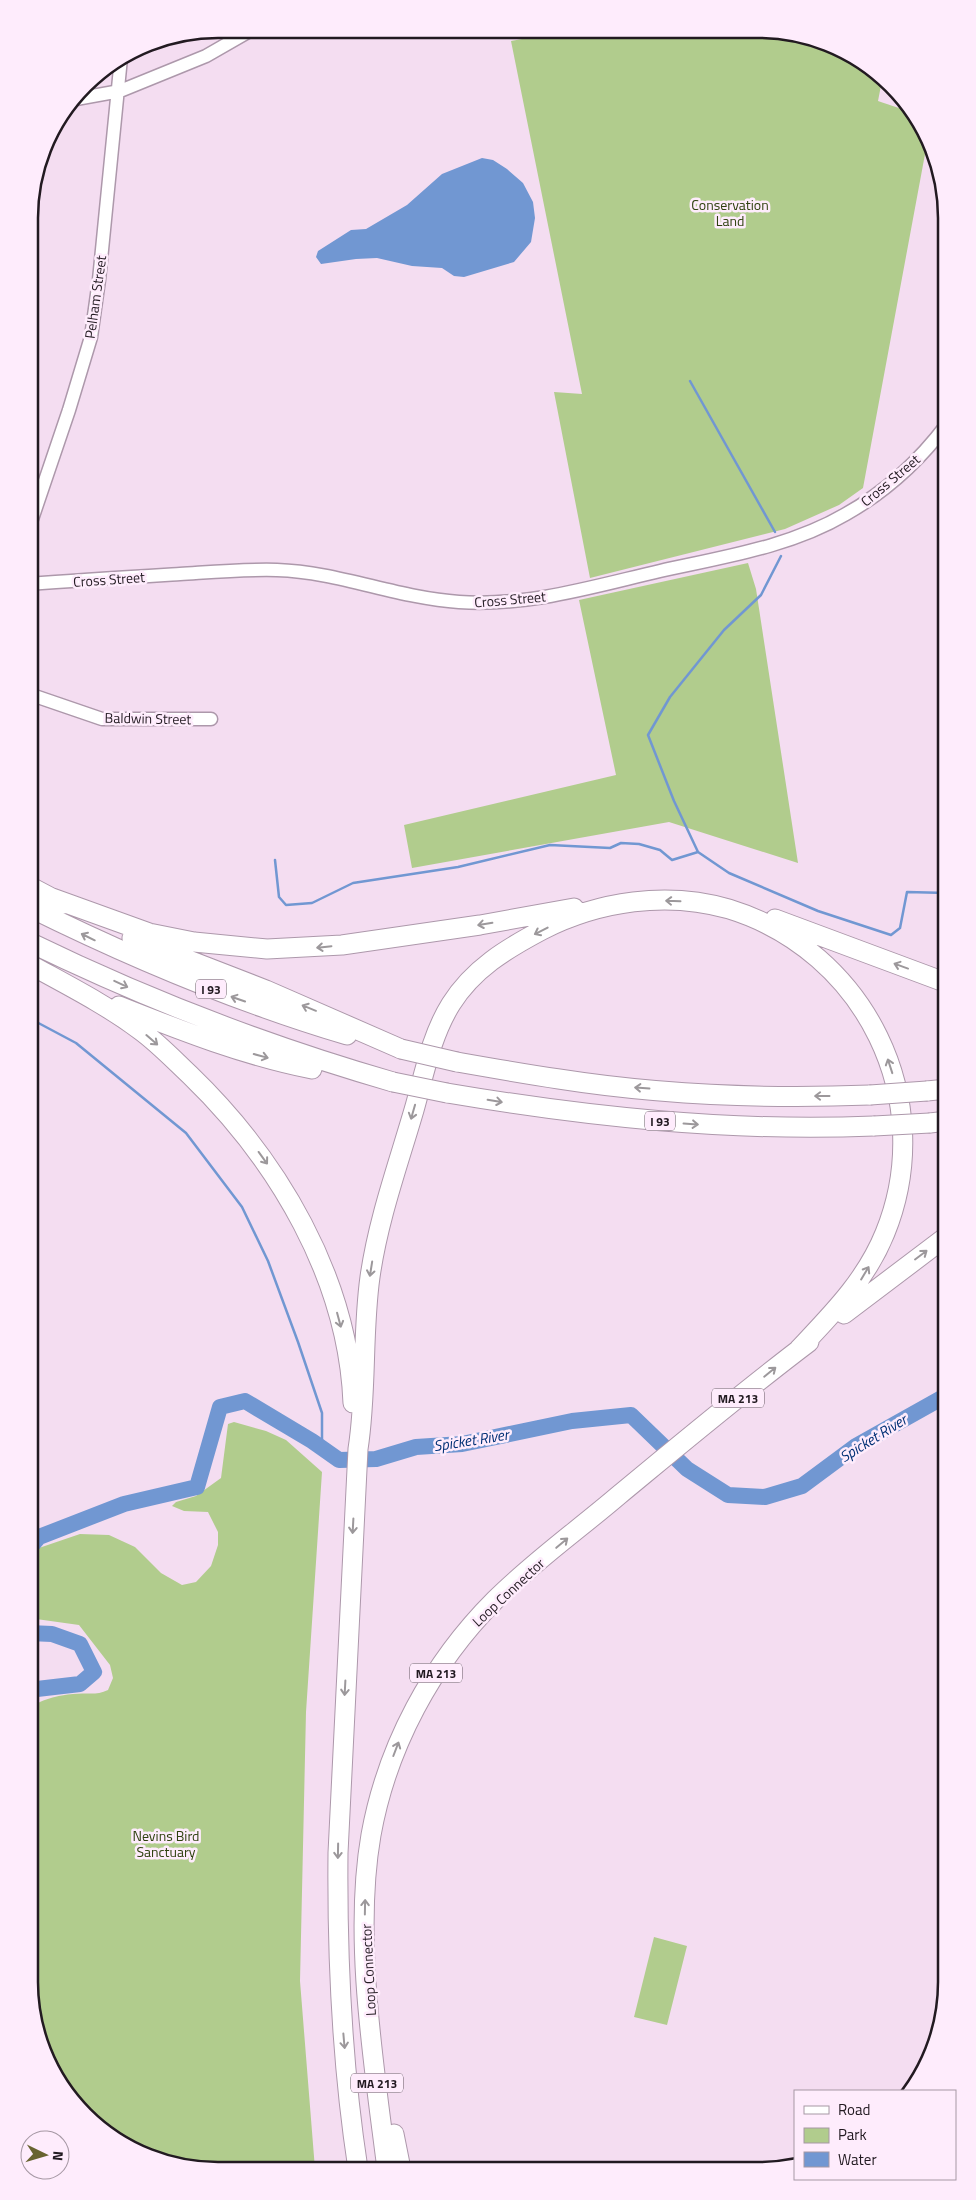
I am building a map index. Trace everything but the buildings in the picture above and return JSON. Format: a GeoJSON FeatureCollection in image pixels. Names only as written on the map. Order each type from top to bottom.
{"type":"FeatureCollection","features":[{"type":"Feature","properties":{"kind":"highway"},"geometry":{"type":"LineString","coordinates":[[38,891],[144,943],[266,990],[402,1049]]}},
{"type":"Feature","properties":{"kind":"highway"},"geometry":{"type":"LineString","coordinates":[[52,898],[149,933],[194,942],[267,949],[342,945],[480,925],[573,908],[674,900],[753,912],[938,980]]}},
{"type":"Feature","properties":{"kind":"highway"},"geometry":{"type":"LineString","coordinates":[[358,1449],[362,1424],[367,1306],[374,1256],[434,1041],[443,1019],[467,982],[500,954],[564,920],[620,904]]}},
{"type":"Feature","properties":{"kind":"highway"},"geometry":{"type":"LineString","coordinates":[[721,908],[760,921],[784,935],[814,955],[841,981],[857,1001],[877,1034],[891,1068],[900,1104],[903,1136],[902,1166],[895,1202],[885,1232],[869,1266],[853,1291],[799,1349]]}},
{"type":"Feature","properties":{"kind":"highway","name":"I 93"},"geometry":{"type":"LineString","coordinates":[[38,911],[126,954],[214,991],[314,1025],[457,1062],[559,1080],[638,1088],[782,1096],[870,1095],[938,1090]]}},
{"type":"Feature","properties":{"kind":"highway","name":"I 93"},"geometry":{"type":"LineString","coordinates":[[38,946],[138,992],[224,1028],[393,1082],[447,1093],[578,1113],[646,1120],[772,1127],[874,1126],[938,1122]]}},
{"type":"Feature","properties":{"kind":"highway"},"geometry":{"type":"LineString","coordinates":[[38,969],[140,1030],[180,1065],[235,1122],[279,1181],[305,1226],[325,1276],[339,1320],[351,1381],[353,1423],[358,1449]]}},
{"type":"Feature","properties":{"kind":"highway"},"geometry":{"type":"LineString","coordinates":[[67,985],[179,1031],[219,1044],[308,1068],[393,1082]]}},
{"type":"Feature","properties":{"kind":"highway"},"geometry":{"type":"LineString","coordinates":[[799,1349],[893,1275],[938,1242]]}},
{"type":"Feature","properties":{"kind":"highway","name":"Loop Connector"},"geometry":{"type":"LineString","coordinates":[[386,2162],[367,1985],[365,1892],[371,1833],[382,1789],[397,1746],[430,1682],[462,1636],[496,1600],[677,1446],[799,1349]]}},
{"type":"Feature","properties":{"kind":"highway","name":"Loop Connector"},"geometry":{"type":"LineString","coordinates":[[357,2162],[341,1988],[338,1853],[358,1449]]}},
{"type":"Feature","properties":{"kind":"highway"},"geometry":{"type":"LineString","coordinates":[[367,1985],[401,2162]]}},
{"type":"Feature","properties":{"kind":"highway"},"geometry":{"type":"LineString","coordinates":[[348,2162],[350,2099]]}},
{"type":"Feature","properties":{"kind":"street"},"geometry":{"type":"LineString","coordinates":[[84,97],[120,91],[206,56],[237,38]]}},
{"type":"Feature","properties":{"kind":"street","name":"Pelham Street"},"geometry":{"type":"LineString","coordinates":[[38,501],[69,410],[91,336],[120,91],[121,66]]}},
{"type":"Feature","properties":{"kind":"street","name":"Cross Street"},"geometry":{"type":"LineString","coordinates":[[38,583],[240,570],[278,570],[316,574],[392,593],[450,602],[498,602],[539,598],[760,548],[820,528],[858,507],[887,486],[905,471],[938,434]]}},
{"type":"Feature","properties":{"kind":"street","name":"Baldwin Street"},"geometry":{"type":"LineString","coordinates":[[38,697],[102,719],[210,718]]}},
{"type":"Feature","properties":{"kind":"green space","name":"Conservation Land"},"geometry":{"type":"Polygon","coordinates":[[[528,38],[782,39],[816,47],[838,56],[881,86],[878,101],[901,108],[926,151],[863,488],[839,505],[785,529],[590,578],[554,392],[582,394],[511,41],[528,38]]]}},
{"type":"Feature","properties":{"kind":"green space"},"geometry":{"type":"Polygon","coordinates":[[[748,563],[756,589],[798,863],[669,822],[412,868],[404,825],[616,775],[579,600],[748,563]]]}},
{"type":"Feature","properties":{"kind":"green space","name":"Nevins Bird Sanctuary"},"geometry":{"type":"Polygon","coordinates":[[[234,1422],[266,1431],[286,1440],[322,1472],[306,1712],[300,1981],[314,2162],[194,2161],[160,2153],[138,2144],[99,2118],[75,2092],[51,2051],[39,2006],[38,1703],[68,1695],[104,1692],[108,1690],[113,1678],[110,1665],[79,1625],[38,1619],[38,1548],[80,1534],[109,1535],[135,1547],[161,1573],[182,1585],[196,1582],[211,1566],[218,1545],[218,1532],[208,1512],[184,1511],[172,1506],[176,1502],[196,1496],[221,1478],[228,1424],[234,1422]]]}},
{"type":"Feature","properties":{"kind":"green space"},"geometry":{"type":"Polygon","coordinates":[[[654,1937],[687,1946],[667,2025],[634,2017],[654,1937]]]}},
{"type":"Feature","properties":{"kind":"water"},"geometry":{"type":"Polygon","coordinates":[[[482,158],[493,160],[507,169],[523,183],[533,202],[535,218],[531,242],[514,262],[464,277],[454,276],[442,268],[412,266],[377,258],[321,264],[316,257],[318,251],[351,230],[366,229],[407,205],[442,174],[482,158]]]}},
{"type":"Feature","properties":{"kind":"waterway"},"geometry":{"type":"LineString","coordinates":[[690,381],[775,532]]}},
{"type":"Feature","properties":{"kind":"waterway"},"geometry":{"type":"LineString","coordinates":[[781,556],[761,595],[724,630],[670,697],[648,735],[674,801],[698,852],[729,873],[818,911],[891,935],[900,928],[907,892],[938,893]]}},
{"type":"Feature","properties":{"kind":"waterway"},"geometry":{"type":"LineString","coordinates":[[275,860],[279,897],[286,905],[312,903],[353,883],[458,867],[550,845],[610,848],[621,843],[639,844],[660,850],[672,860],[698,852]]}},
{"type":"Feature","properties":{"kind":"waterway"},"geometry":{"type":"LineString","coordinates":[[38,1023],[76,1043],[186,1133],[242,1207],[268,1261],[322,1413],[322,1447]]}},
{"type":"Feature","properties":{"kind":"waterway","name":"Spicket River"},"geometry":{"type":"LineString","coordinates":[[38,1538],[124,1504],[197,1487],[220,1407],[245,1401],[312,1441],[339,1460],[376,1459],[416,1447],[462,1444],[572,1421],[631,1415],[687,1469],[728,1495],[765,1497],[802,1486],[856,1446],[938,1400]]}},
{"type":"Feature","properties":{"kind":"waterway","name":"Spicket River"},"geometry":{"type":"LineString","coordinates":[[38,1633],[52,1634],[80,1644],[94,1672],[80,1684],[38,1689]]}}]}
